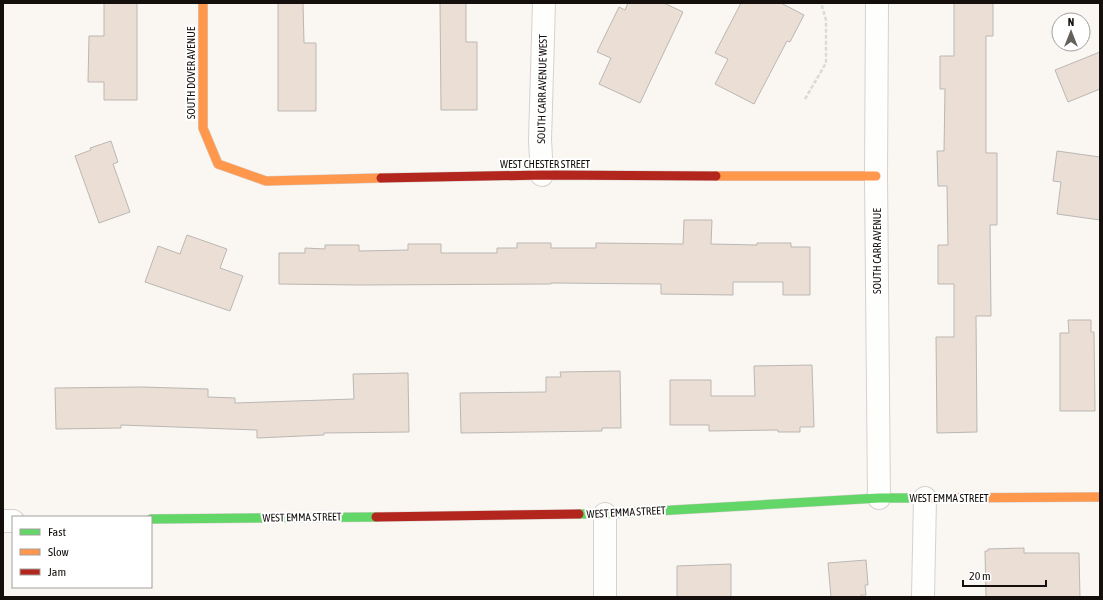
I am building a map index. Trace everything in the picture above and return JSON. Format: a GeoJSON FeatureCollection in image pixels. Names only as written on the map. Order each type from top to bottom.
{"type":"FeatureCollection","features":[{"type":"Feature","properties":{"kind":"street","name":"SOUTH DOVER AVENUE"},"geometry":{"type":"LineString","coordinates":[[203,3],[203,128],[218,164]]}},
{"type":"Feature","properties":{"kind":"street","name":"SOUTH CARR AVENUE WEST"},"geometry":{"type":"LineString","coordinates":[[542,176],[540,140],[544,3]]}},
{"type":"Feature","properties":{"kind":"street","name":"SOUTH CARR AVENUE"},"geometry":{"type":"LineString","coordinates":[[877,3],[876,176],[879,498]]}},
{"type":"Feature","properties":{"kind":"street","name":"WEST CHESTER STREET"},"geometry":{"type":"LineString","coordinates":[[218,164],[266,181],[542,176],[876,176]]}},
{"type":"Feature","properties":{"kind":"street","name":"WEST EMMA STREET"},"geometry":{"type":"LineString","coordinates":[[152,519],[605,514],[879,498],[1100,497]]}},
{"type":"Feature","properties":{"kind":"street"},"geometry":{"type":"LineString","coordinates":[[924,597],[926,498]]}},
{"type":"Feature","properties":{"kind":"street"},"geometry":{"type":"LineString","coordinates":[[605,514],[605,597]]}},
{"type":"Feature","properties":{"kind":"path"},"geometry":{"type":"LineString","coordinates":[[805,99],[826,63],[826,20],[821,3]]}},
{"type":"Feature","properties":{"kind":"building"},"geometry":{"type":"Polygon","coordinates":[[[104,3],[137,3],[137,100],[104,100],[104,82],[88,82],[89,36],[104,36],[104,3]]]}},
{"type":"Feature","properties":{"kind":"building"},"geometry":{"type":"Polygon","coordinates":[[[278,3],[303,3],[304,43],[316,43],[316,111],[278,111],[278,3]]]}},
{"type":"Feature","properties":{"kind":"building"},"geometry":{"type":"Polygon","coordinates":[[[440,3],[466,3],[466,42],[477,42],[477,110],[441,110],[440,3]]]}},
{"type":"Feature","properties":{"kind":"building"},"geometry":{"type":"Polygon","coordinates":[[[628,3],[664,3],[683,12],[640,103],[599,84],[611,58],[597,52],[619,7],[625,10],[628,3]]]}},
{"type":"Feature","properties":{"kind":"building"},"geometry":{"type":"Polygon","coordinates":[[[741,3],[781,3],[804,15],[790,42],[787,41],[754,104],[715,84],[728,59],[715,53],[741,3]]]}},
{"type":"Feature","properties":{"kind":"building"},"geometry":{"type":"Polygon","coordinates":[[[954,3],[993,3],[993,36],[986,36],[986,153],[997,153],[997,225],[990,225],[991,316],[976,316],[977,432],[937,433],[936,337],[954,337],[954,284],[938,284],[938,245],[948,245],[947,186],[938,186],[937,151],[944,151],[945,89],[940,89],[940,56],[954,56],[954,3]]]}},
{"type":"Feature","properties":{"kind":"building"},"geometry":{"type":"Polygon","coordinates":[[[1100,52],[1100,89],[1068,102],[1055,70],[1100,52]]]}},
{"type":"Feature","properties":{"kind":"building"},"geometry":{"type":"Polygon","coordinates":[[[111,141],[118,162],[113,164],[130,212],[99,223],[75,156],[91,150],[90,148],[111,141]]]}},
{"type":"Feature","properties":{"kind":"building"},"geometry":{"type":"Polygon","coordinates":[[[1057,151],[1100,157],[1100,220],[1057,214],[1061,182],[1053,181],[1057,151]]]}},
{"type":"Feature","properties":{"kind":"building"},"geometry":{"type":"Polygon","coordinates":[[[684,220],[712,220],[711,244],[757,245],[757,243],[791,243],[791,247],[810,247],[810,295],[783,295],[783,282],[733,282],[733,295],[661,294],[661,284],[279,284],[279,253],[305,253],[305,248],[325,249],[325,245],[359,245],[359,251],[408,250],[408,244],[441,244],[441,253],[497,253],[497,248],[517,248],[517,243],[551,243],[551,248],[596,248],[596,243],[683,244],[684,220]]]}},
{"type":"Feature","properties":{"kind":"building"},"geometry":{"type":"Polygon","coordinates":[[[187,235],[227,249],[220,268],[243,276],[230,311],[145,282],[158,246],[180,254],[187,235]]]}},
{"type":"Feature","properties":{"kind":"building"},"geometry":{"type":"Polygon","coordinates":[[[1068,320],[1091,320],[1091,332],[1094,332],[1095,411],[1060,411],[1060,333],[1069,333],[1068,320]]]}},
{"type":"Feature","properties":{"kind":"building"},"geometry":{"type":"Polygon","coordinates":[[[812,365],[814,427],[800,427],[800,432],[778,432],[778,430],[709,431],[709,425],[670,425],[670,380],[711,380],[711,396],[755,396],[754,366],[812,365]]]}},
{"type":"Feature","properties":{"kind":"building"},"geometry":{"type":"Polygon","coordinates":[[[620,371],[621,428],[602,428],[602,431],[461,433],[460,393],[546,392],[546,377],[561,377],[560,372],[620,371]]]}},
{"type":"Feature","properties":{"kind":"building"},"geometry":{"type":"Polygon","coordinates":[[[408,373],[409,432],[324,433],[324,435],[257,438],[257,430],[121,425],[121,428],[56,429],[55,388],[142,387],[208,389],[208,397],[235,398],[235,403],[354,399],[353,374],[408,373]]]}},
{"type":"Feature","properties":{"kind":"building"},"geometry":{"type":"Polygon","coordinates":[[[1024,548],[1024,553],[1079,553],[1080,597],[986,597],[985,551],[988,551],[988,549],[1024,548]]]}},
{"type":"Feature","properties":{"kind":"building"},"geometry":{"type":"Polygon","coordinates":[[[866,560],[868,585],[865,585],[866,595],[861,595],[861,597],[831,597],[828,563],[866,560]]]}},
{"type":"Feature","properties":{"kind":"building"},"geometry":{"type":"Polygon","coordinates":[[[731,564],[731,597],[677,597],[677,566],[731,564]]]}},
{"type":"Feature","properties":{"kind":"traffic: fast"},"geometry":{"type":"LineString","coordinates":[[579,514],[605,514],[879,498],[922,498]]}},
{"type":"Feature","properties":{"kind":"traffic: fast"},"geometry":{"type":"LineString","coordinates":[[152,519],[376,517]]}},
{"type":"Feature","properties":{"kind":"traffic: slow"},"geometry":{"type":"LineString","coordinates":[[203,3],[203,128],[218,164],[266,181],[381,178]]}},
{"type":"Feature","properties":{"kind":"traffic: slow"},"geometry":{"type":"LineString","coordinates":[[716,176],[876,176]]}},
{"type":"Feature","properties":{"kind":"traffic: slow"},"geometry":{"type":"LineString","coordinates":[[922,498],[1100,497]]}},
{"type":"Feature","properties":{"kind":"traffic: jam"},"geometry":{"type":"LineString","coordinates":[[381,178],[542,175],[716,176]]}},
{"type":"Feature","properties":{"kind":"traffic: jam"},"geometry":{"type":"LineString","coordinates":[[376,517],[579,514]]}}]}
